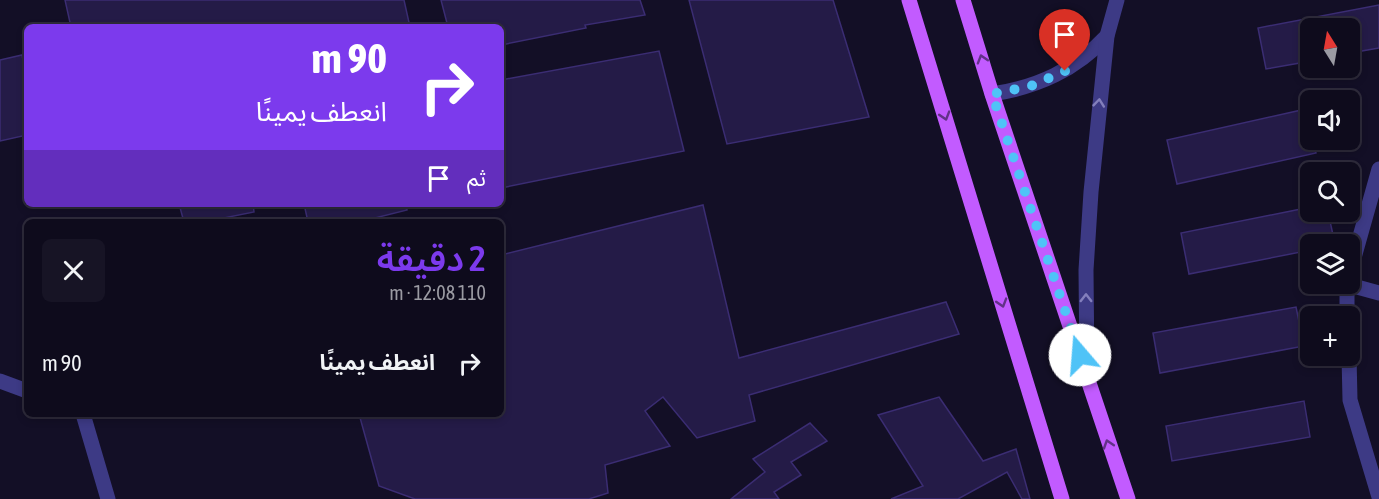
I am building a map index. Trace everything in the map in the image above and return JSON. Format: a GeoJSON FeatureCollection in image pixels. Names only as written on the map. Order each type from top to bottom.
{"type":"FeatureCollection","features":[{"type":"Feature","properties":{"kind":"main road"},"geometry":{"type":"LineString","coordinates":[[909,0],[1062,499]]}},
{"type":"Feature","properties":{"kind":"main road"},"geometry":{"type":"LineString","coordinates":[[963,0],[992,94],[1128,499]]}},
{"type":"Feature","properties":{"kind":"street"},"geometry":{"type":"LineString","coordinates":[[1087,377],[1086,270],[1093,170],[1107,36],[1117,0]]}},
{"type":"Feature","properties":{"kind":"street"},"geometry":{"type":"LineString","coordinates":[[992,94],[1031,86],[1065,71],[1094,50],[1107,36]]}},
{"type":"Feature","properties":{"kind":"street"},"geometry":{"type":"LineString","coordinates":[[1360,236],[1379,169]]}},
{"type":"Feature","properties":{"kind":"street"},"geometry":{"type":"LineString","coordinates":[[1360,288],[1379,293]]}},
{"type":"Feature","properties":{"kind":"street"},"geometry":{"type":"LineString","coordinates":[[1349,366],[1350,400],[1379,497]]}},
{"type":"Feature","properties":{"kind":"street"},"geometry":{"type":"LineString","coordinates":[[0,381],[24,390]]}},
{"type":"Feature","properties":{"kind":"street"},"geometry":{"type":"LineString","coordinates":[[84,417],[108,499]]}},
{"type":"Feature","properties":{"kind":"building"},"geometry":{"type":"Polygon","coordinates":[[[65,0],[404,0],[409,24],[70,24],[65,0]]]}},
{"type":"Feature","properties":{"kind":"building"},"geometry":{"type":"Polygon","coordinates":[[[441,0],[640,0],[645,15],[585,25],[586,28],[504,44],[504,24],[447,24],[441,0]]]}},
{"type":"Feature","properties":{"kind":"building"},"geometry":{"type":"Polygon","coordinates":[[[689,0],[833,0],[869,117],[727,144],[689,0]]]}},
{"type":"Feature","properties":{"kind":"building"},"geometry":{"type":"Polygon","coordinates":[[[1379,5],[1379,48],[1360,51],[1360,18],[1311,18],[1379,5]]]}},
{"type":"Feature","properties":{"kind":"building"},"geometry":{"type":"Polygon","coordinates":[[[1300,20],[1300,63],[1266,69],[1258,28],[1300,20]]]}},
{"type":"Feature","properties":{"kind":"building"},"geometry":{"type":"Polygon","coordinates":[[[659,51],[684,151],[504,187],[504,79],[659,51]]]}},
{"type":"Feature","properties":{"kind":"building"},"geometry":{"type":"Polygon","coordinates":[[[22,55],[24,136],[0,141],[0,60],[22,55]]]}},
{"type":"Feature","properties":{"kind":"building"},"geometry":{"type":"Polygon","coordinates":[[[1300,110],[1300,150],[1315,150],[1316,153],[1177,184],[1167,140],[1300,110]]]}},
{"type":"Feature","properties":{"kind":"building"},"geometry":{"type":"Polygon","coordinates":[[[703,205],[739,358],[946,302],[959,334],[749,395],[755,421],[697,438],[663,397],[645,411],[670,446],[605,465],[608,493],[589,499],[415,499],[379,486],[360,417],[504,417],[504,254],[703,205]]]}},
{"type":"Feature","properties":{"kind":"building"},"geometry":{"type":"Polygon","coordinates":[[[180,207],[253,207],[254,212],[219,219],[183,219],[180,207]]]}},
{"type":"Feature","properties":{"kind":"building"},"geometry":{"type":"Polygon","coordinates":[[[305,207],[406,207],[407,210],[371,219],[307,219],[305,207]]]}},
{"type":"Feature","properties":{"kind":"building"},"geometry":{"type":"Polygon","coordinates":[[[1300,209],[1300,222],[1330,222],[1333,234],[1300,234],[1300,252],[1189,274],[1181,233],[1300,209]]]}},
{"type":"Feature","properties":{"kind":"building"},"geometry":{"type":"Polygon","coordinates":[[[1296,307],[1300,326],[1300,347],[1160,373],[1153,333],[1296,307]]]}},
{"type":"Feature","properties":{"kind":"building"},"geometry":{"type":"Polygon","coordinates":[[[939,397],[983,461],[1016,449],[1030,499],[1022,499],[1007,472],[958,499],[891,499],[923,486],[878,415],[939,397]]]}},
{"type":"Feature","properties":{"kind":"building"},"geometry":{"type":"Polygon","coordinates":[[[1304,401],[1310,437],[1172,461],[1166,426],[1304,401]]]}},
{"type":"Feature","properties":{"kind":"building"},"geometry":{"type":"Polygon","coordinates":[[[810,423],[827,441],[791,462],[801,475],[774,492],[779,499],[731,499],[765,472],[753,459],[810,423]]]}},
{"type":"Feature","properties":{"kind":"route"},"geometry":{"type":"LineString","coordinates":[[1065,71],[1031,86],[992,94],[1080,355]]}}]}
